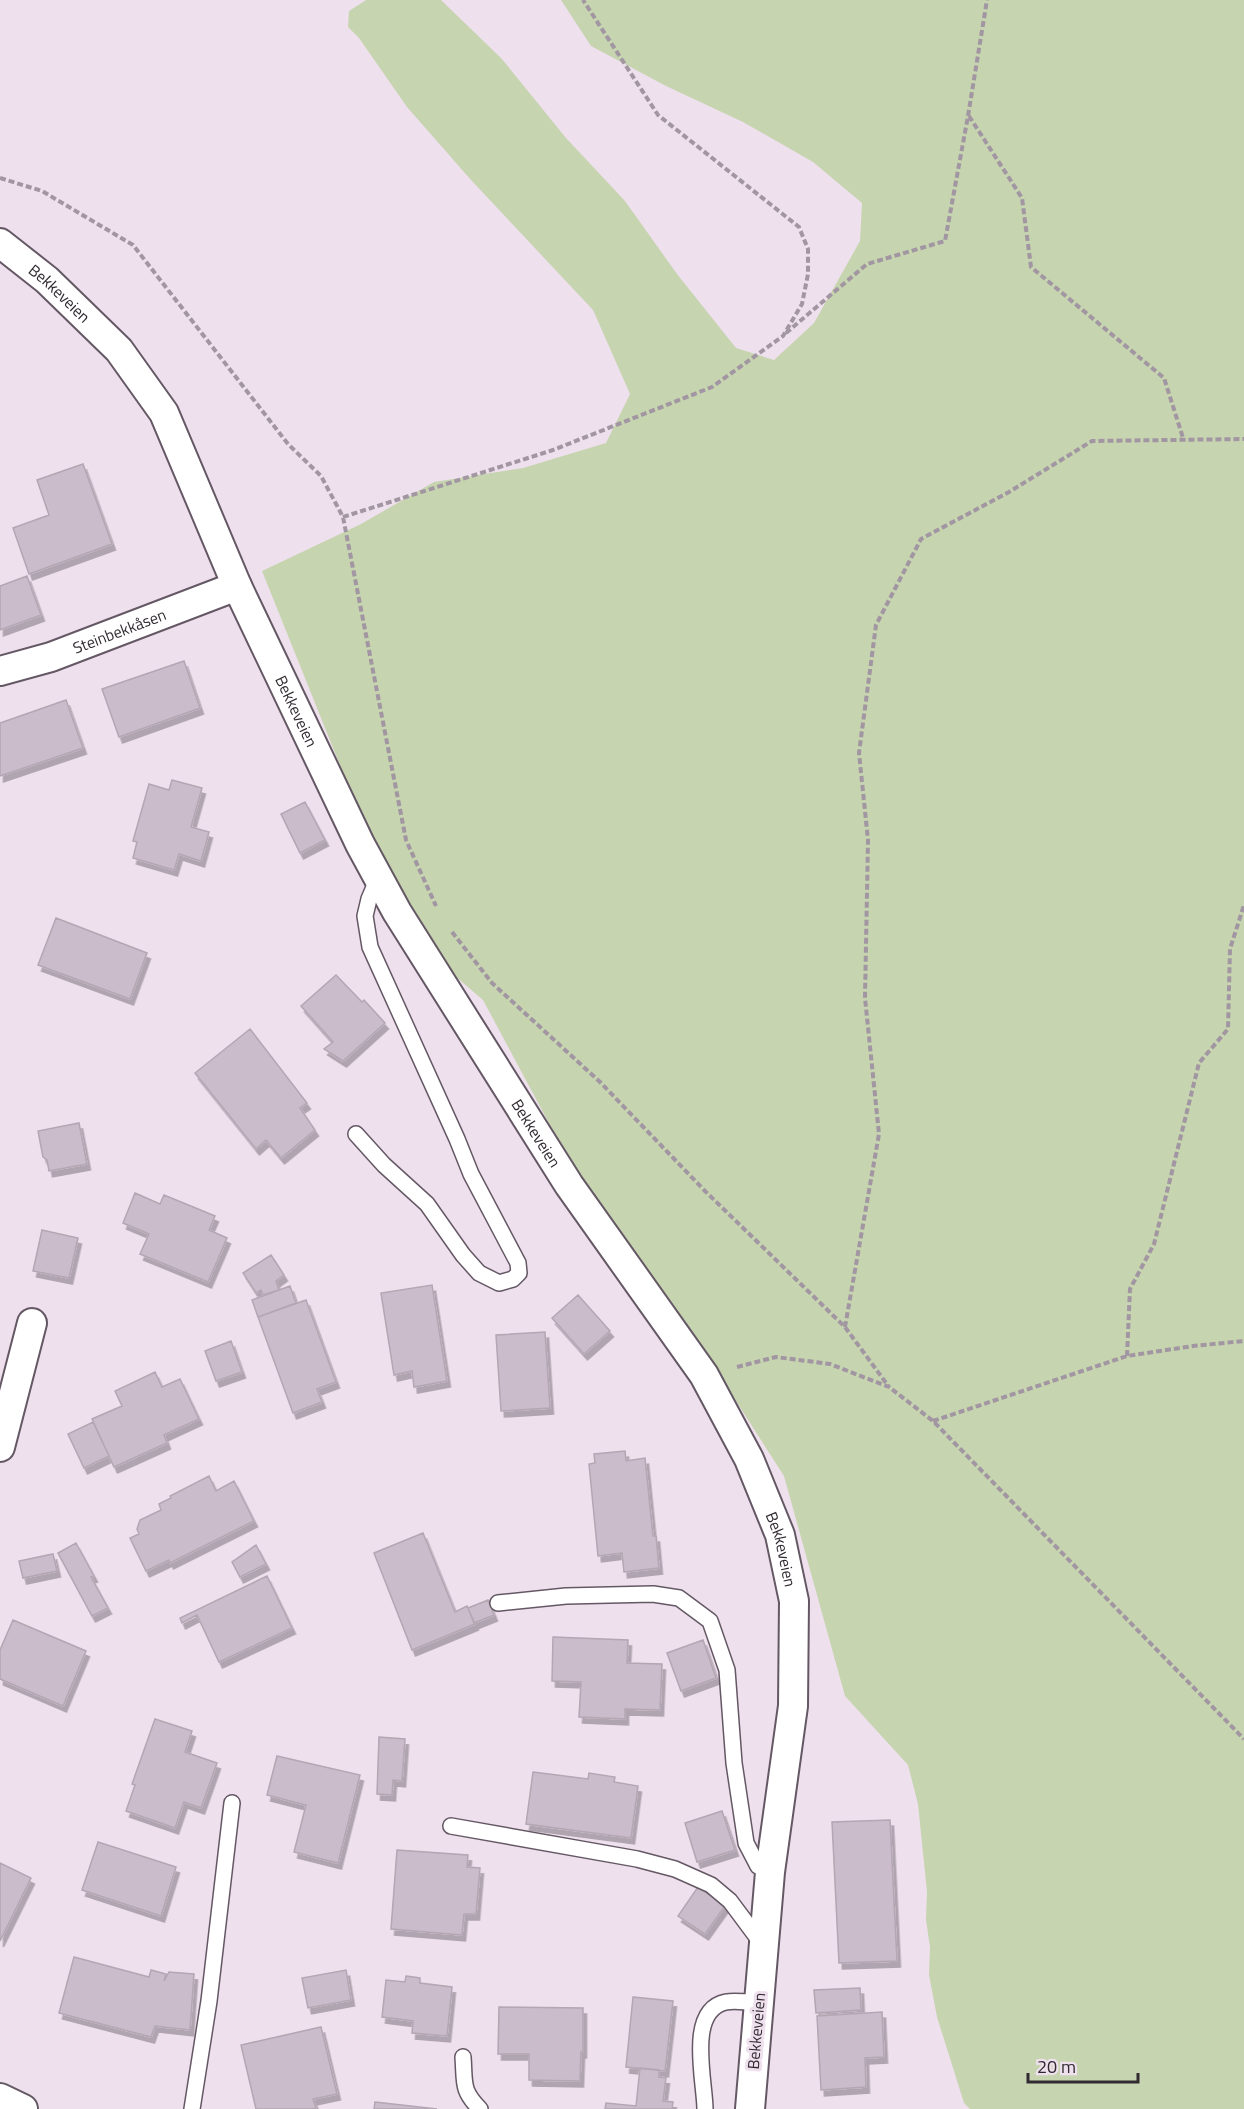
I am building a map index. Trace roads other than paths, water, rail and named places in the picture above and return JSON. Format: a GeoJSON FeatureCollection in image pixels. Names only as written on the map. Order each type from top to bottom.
{"type":"FeatureCollection","features":[{"type":"Feature","properties":{"kind":"street","name":"Bekkeveien"},"geometry":{"type":"LineString","coordinates":[[0,243],[47,280],[119,350],[164,413],[237,586],[378,878],[397,912],[569,1185],[704,1375],[749,1459],[780,1535],[794,1601],[793,1706],[770,1872],[750,2109]]}},
{"type":"Feature","properties":{"kind":"street","name":"Steinbekkåsen"},"geometry":{"type":"LineString","coordinates":[[0,671],[51,657],[237,586]]}},
{"type":"Feature","properties":{"kind":"street"},"geometry":{"type":"LineString","coordinates":[[0,1447],[32,1323]]}},
{"type":"Feature","properties":{"kind":"street"},"geometry":{"type":"LineString","coordinates":[[0,2098],[23,2109]]}},
{"type":"Feature","properties":{"kind":"lane"},"geometry":{"type":"LineString","coordinates":[[356,1134],[384,1165],[427,1204],[479,1273],[499,1283],[513,1279],[519,1273],[518,1263],[471,1174],[370,946],[365,916],[378,878]]}},
{"type":"Feature","properties":{"kind":"lane"},"geometry":{"type":"LineString","coordinates":[[498,1603],[566,1596],[653,1594],[679,1598],[710,1621],[727,1670],[734,1763],[746,1843],[758,1866],[770,1872]]}},
{"type":"Feature","properties":{"kind":"lane"},"geometry":{"type":"LineString","coordinates":[[192,2109],[209,2001],[232,1803]]}},
{"type":"Feature","properties":{"kind":"lane"},"geometry":{"type":"LineString","coordinates":[[451,1826],[637,1859],[675,1869],[711,1885],[730,1901],[764,1946]]}},
{"type":"Feature","properties":{"kind":"lane"},"geometry":{"type":"LineString","coordinates":[[705,2109],[700,2040],[702,2025],[715,2008],[725,2002],[759,2002]]}},
{"type":"Feature","properties":{"kind":"lane"},"geometry":{"type":"LineString","coordinates":[[463,2057],[465,2090],[469,2098],[480,2109]]}}]}
